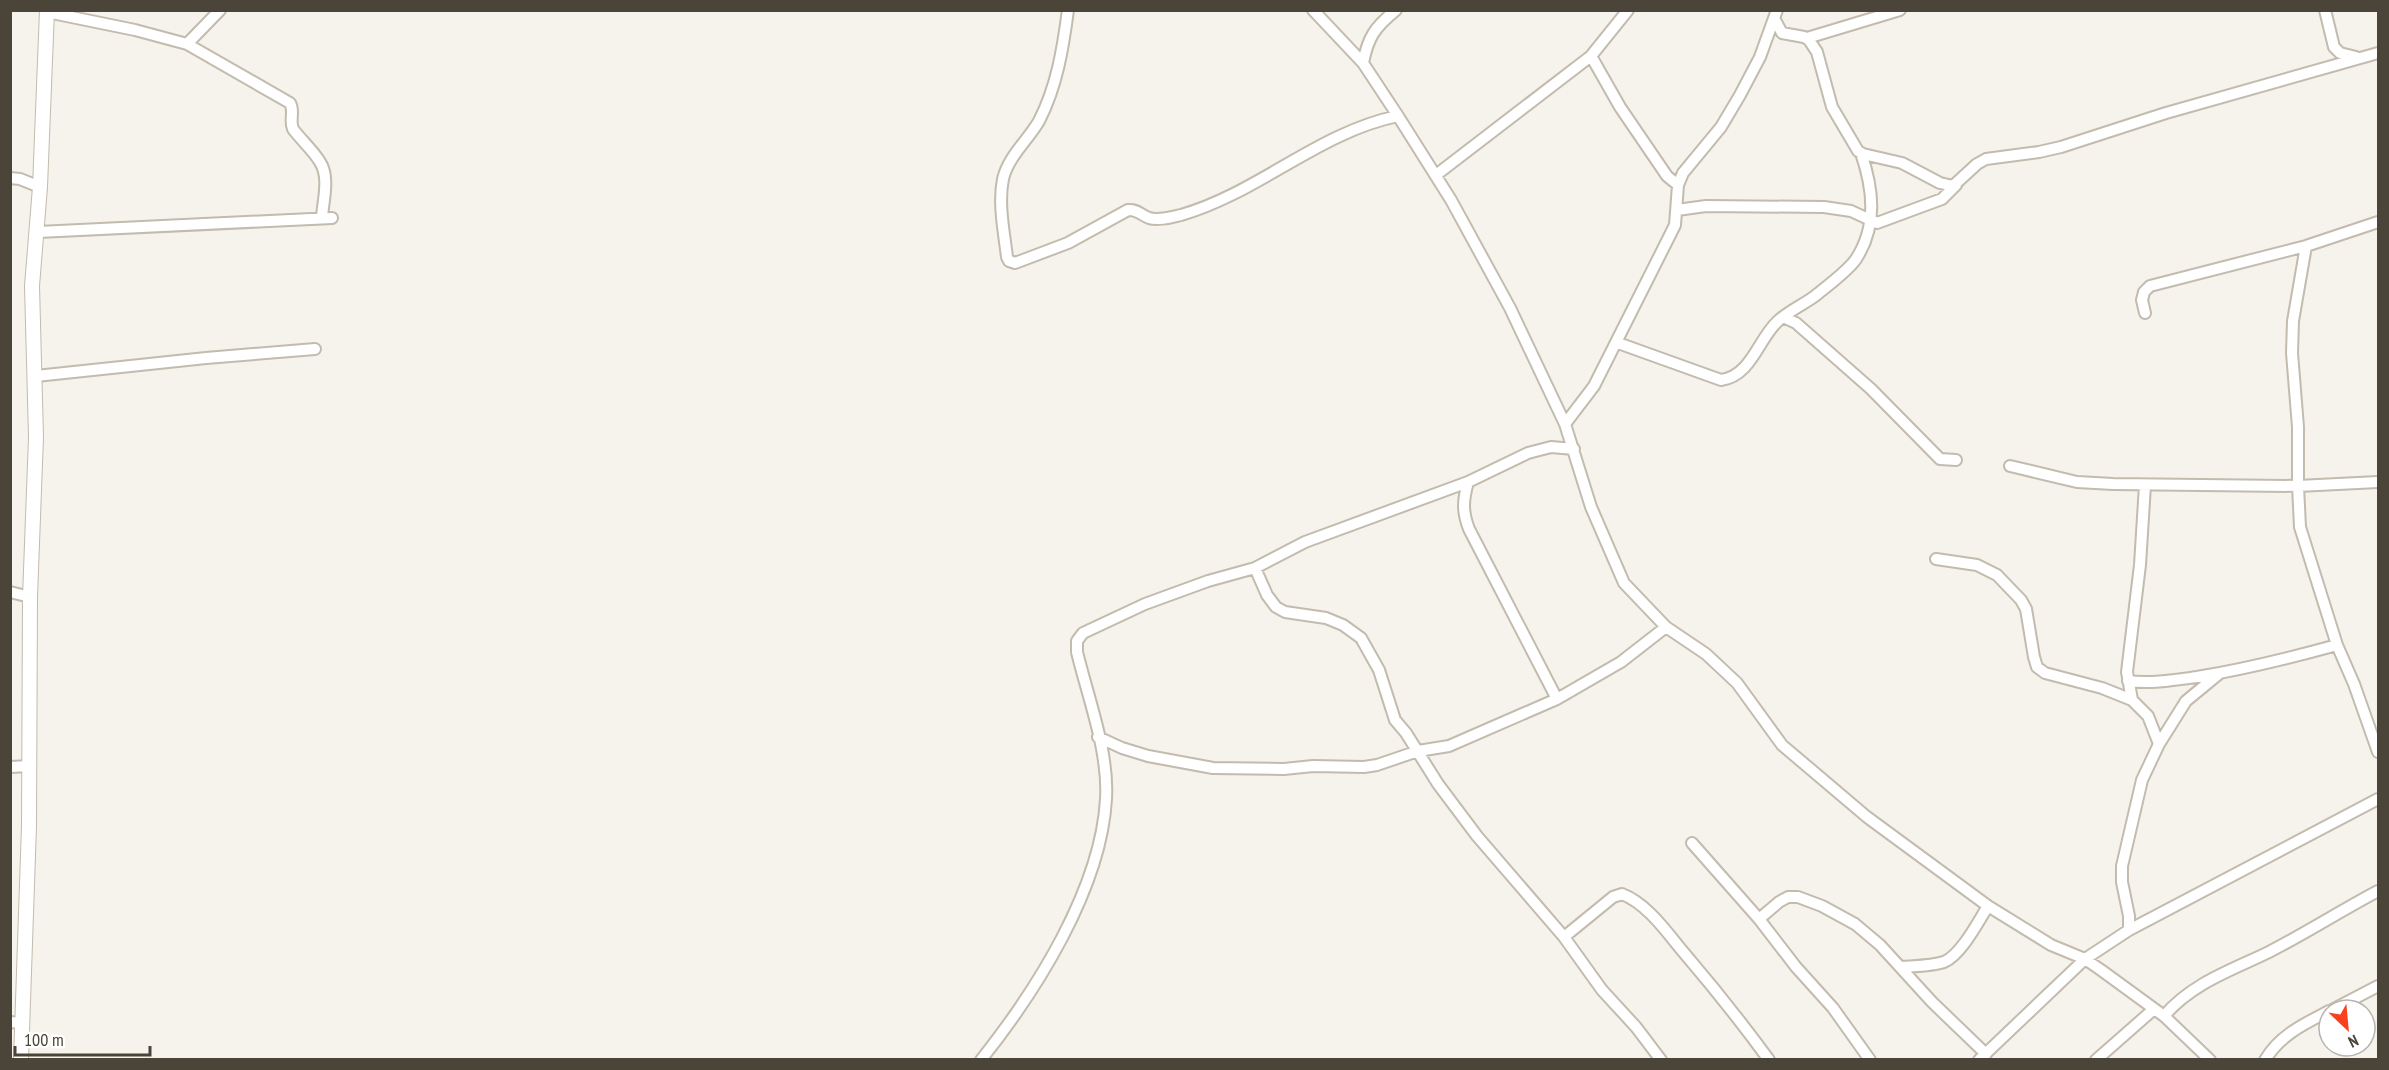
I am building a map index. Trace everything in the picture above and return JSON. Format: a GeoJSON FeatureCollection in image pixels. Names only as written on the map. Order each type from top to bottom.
{"type":"FeatureCollection","features":[{"type":"Feature","properties":{"kind":"street"},"geometry":{"type":"LineString","coordinates":[[187,44],[220,10]]}},
{"type":"Feature","properties":{"kind":"street"},"geometry":{"type":"LineString","coordinates":[[1068,10],[1063,48],[1047,100],[1039,121],[1004,177],[1001,190],[1006,256],[1009,261],[1015,263],[1068,243],[1128,210],[1157,219],[1200,208],[1358,128],[1398,116]]}},
{"type":"Feature","properties":{"kind":"street"},"geometry":{"type":"LineString","coordinates":[[1313,10],[1363,63],[1436,175],[1510,308],[1565,424],[1591,507],[1624,583],[1666,627],[1706,654],[1737,683],[1782,745],[1867,817],[1988,906],[2051,945],[2085,959],[2164,1016],[2210,1059]]}},
{"type":"Feature","properties":{"kind":"street"},"geometry":{"type":"LineString","coordinates":[[1363,63],[1366,45],[1374,30],[1396,10]]}},
{"type":"Feature","properties":{"kind":"street"},"geometry":{"type":"LineString","coordinates":[[1436,175],[1591,56],[1628,10]]}},
{"type":"Feature","properties":{"kind":"street"},"geometry":{"type":"LineString","coordinates":[[1776,15],[1782,33],[1807,38],[1900,10]]}},
{"type":"Feature","properties":{"kind":"street"},"geometry":{"type":"LineString","coordinates":[[2325,10],[2334,47],[2340,53],[2358,58]]}},
{"type":"Feature","properties":{"kind":"street"},"geometry":{"type":"LineString","coordinates":[[21,1059],[16,1022],[26,947],[30,766],[30,597],[36,437],[32,286],[38,232],[47,11],[187,44],[290,103],[293,110],[290,124],[321,162],[324,170],[327,218],[38,232]]}},
{"type":"Feature","properties":{"kind":"street"},"geometry":{"type":"LineString","coordinates":[[1565,424],[1594,386],[1618,343],[1675,225],[1678,185],[1683,173],[1721,126],[1740,95],[1776,15]]}},
{"type":"Feature","properties":{"kind":"street"},"geometry":{"type":"LineString","coordinates":[[1618,343],[1721,380],[1734,376],[1746,366],[1776,323],[1815,296],[1856,260],[1871,220],[1872,201],[1869,177],[1861,153],[1832,107],[1816,52],[1807,38]]}},
{"type":"Feature","properties":{"kind":"street"},"geometry":{"type":"LineString","coordinates":[[1677,210],[1706,206],[1824,207],[1851,211],[1877,223],[1942,199],[1977,164],[1986,159],[2061,147],[2166,113],[2379,53]]}},
{"type":"Feature","properties":{"kind":"street"},"geometry":{"type":"LineString","coordinates":[[1591,56],[1620,107],[1667,176],[1678,185]]}},
{"type":"Feature","properties":{"kind":"street"},"geometry":{"type":"LineString","coordinates":[[1861,153],[1902,163],[1940,183],[1949,186],[1956,185]]}},
{"type":"Feature","properties":{"kind":"street"},"geometry":{"type":"LineString","coordinates":[[10,178],[20,179],[40,187]]}},
{"type":"Feature","properties":{"kind":"street"},"geometry":{"type":"LineString","coordinates":[[2145,313],[2142,300],[2144,292],[2150,286],[2306,246],[2379,222]]}},
{"type":"Feature","properties":{"kind":"street"},"geometry":{"type":"LineString","coordinates":[[2306,246],[2293,321],[2292,353],[2298,427],[2300,527],[2337,645],[2379,752]]}},
{"type":"Feature","properties":{"kind":"street"},"geometry":{"type":"LineString","coordinates":[[1783,317],[1796,323],[1863,382],[1940,459],[1956,460]]}},
{"type":"Feature","properties":{"kind":"street"},"geometry":{"type":"LineString","coordinates":[[36,376],[315,349]]}},
{"type":"Feature","properties":{"kind":"street"},"geometry":{"type":"LineString","coordinates":[[981,1059],[1002,1033],[1035,983],[1070,922],[1090,876],[1100,841],[1106,800],[1105,774],[1077,652],[1077,641],[1083,633],[1145,604],[1208,581],[1255,568],[1305,542],[1468,482],[1541,448],[1574,449]]}},
{"type":"Feature","properties":{"kind":"street"},"geometry":{"type":"LineString","coordinates":[[2010,466],[2077,482],[2145,485],[2298,486],[2379,482]]}},
{"type":"Feature","properties":{"kind":"street"},"geometry":{"type":"LineString","coordinates":[[1468,482],[1462,503],[1469,529],[1557,699]]}},
{"type":"Feature","properties":{"kind":"street"},"geometry":{"type":"LineString","coordinates":[[2132,700],[2128,681],[2128,656],[2140,565],[2145,485]]}},
{"type":"Feature","properties":{"kind":"street"},"geometry":{"type":"LineString","coordinates":[[1936,559],[1977,566],[1997,574],[2021,600],[2025,609],[2037,667],[2045,674],[2102,688],[2132,700],[2148,716],[2159,744]]}},
{"type":"Feature","properties":{"kind":"street"},"geometry":{"type":"LineString","coordinates":[[1255,568],[1267,595],[1276,607],[1286,612],[1336,621],[1360,638],[1379,669],[1395,720],[1418,751],[1438,784],[1477,836],[1564,937],[1602,990],[1661,1059]]}},
{"type":"Feature","properties":{"kind":"street"},"geometry":{"type":"LineString","coordinates":[[10,592],[30,597]]}},
{"type":"Feature","properties":{"kind":"street"},"geometry":{"type":"LineString","coordinates":[[1098,737],[1148,756],[1213,768],[1364,767],[1394,760],[1418,751],[1449,746],[1557,699],[1621,662],[1666,627]]}},
{"type":"Feature","properties":{"kind":"street"},"geometry":{"type":"LineString","coordinates":[[2128,681],[2151,682],[2220,673],[2272,663],[2337,645]]}},
{"type":"Feature","properties":{"kind":"street"},"geometry":{"type":"LineString","coordinates":[[2130,930],[2122,882],[2122,866],[2142,780],[2159,744],[2186,701],[2220,673]]}},
{"type":"Feature","properties":{"kind":"street"},"geometry":{"type":"LineString","coordinates":[[10,767],[30,766]]}},
{"type":"Feature","properties":{"kind":"street"},"geometry":{"type":"LineString","coordinates":[[1759,919],[1788,897],[1809,900],[1855,924],[1901,967],[1982,1057],[2085,959],[2130,930],[2378,799],[2379,794]]}},
{"type":"Feature","properties":{"kind":"street"},"geometry":{"type":"LineString","coordinates":[[1692,843],[1833,1008],[1870,1059]]}},
{"type":"Feature","properties":{"kind":"street"},"geometry":{"type":"LineString","coordinates":[[2164,1016],[2184,995],[2379,891]]}},
{"type":"Feature","properties":{"kind":"street"},"geometry":{"type":"LineString","coordinates":[[1564,937],[1613,897],[1622,894],[1631,897],[1675,942],[1769,1059]]}},
{"type":"Feature","properties":{"kind":"street"},"geometry":{"type":"LineString","coordinates":[[1901,967],[1942,963],[1950,959],[1959,950],[1988,906]]}},
{"type":"Feature","properties":{"kind":"street"},"geometry":{"type":"LineString","coordinates":[[2355,998],[2379,986]]}},
{"type":"Feature","properties":{"kind":"street"},"geometry":{"type":"LineString","coordinates":[[2096,1059],[2154,1009]]}},
{"type":"Feature","properties":{"kind":"street"},"geometry":{"type":"LineString","coordinates":[[2265,1059],[2272,1048],[2292,1031],[2317,1018]]}}]}
